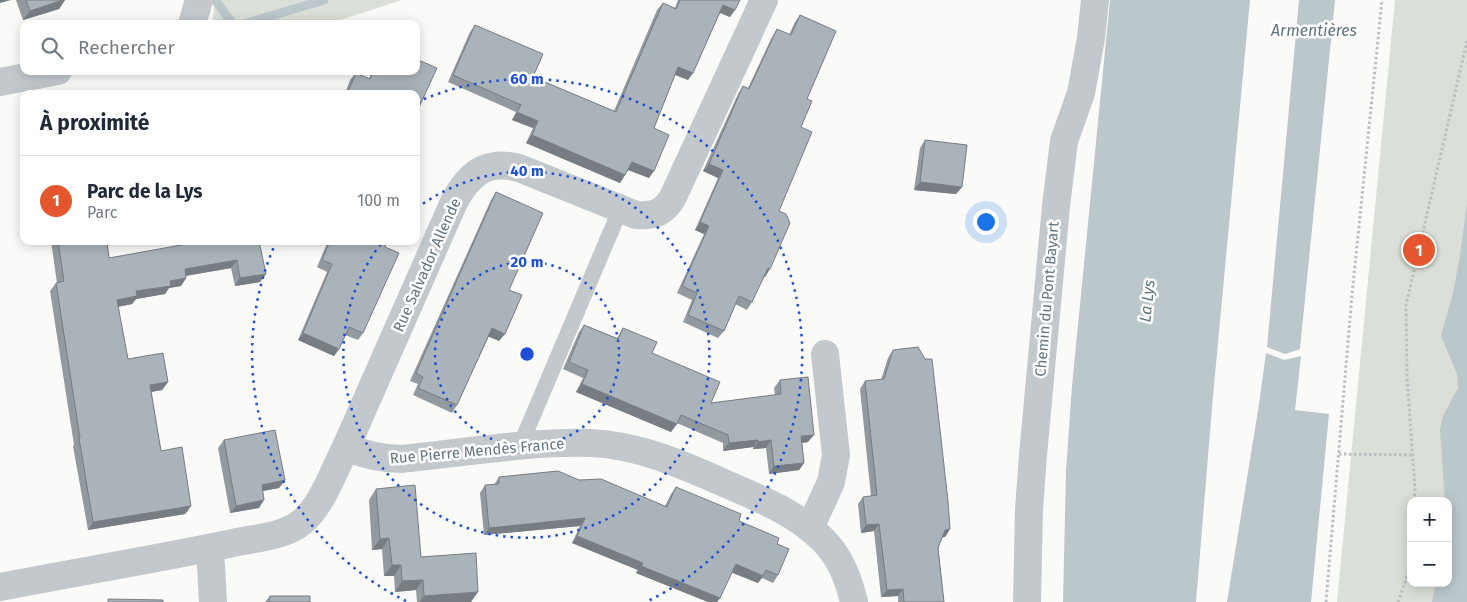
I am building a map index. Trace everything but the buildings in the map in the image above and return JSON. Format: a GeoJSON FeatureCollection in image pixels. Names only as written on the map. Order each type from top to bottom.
{"type":"FeatureCollection","features":[{"type":"Feature","properties":{"kind":"street"},"geometry":{"type":"LineString","coordinates":[[193,20],[199,0]]}},
{"type":"Feature","properties":{"kind":"street","name":"Rue Salvador Allende"},"geometry":{"type":"LineString","coordinates":[[346,447],[454,202],[462,188],[473,175],[496,165],[506,165],[519,168],[636,215],[649,216],[661,212],[668,206],[764,0]]}},
{"type":"Feature","properties":{"kind":"street","name":"Chemin du Pont Bayart"},"geometry":{"type":"LineString","coordinates":[[1028,602],[1032,463],[1056,206],[1064,141],[1081,93],[1091,38],[1095,0]]}},
{"type":"Feature","properties":{"kind":"street"},"geometry":{"type":"LineString","coordinates":[[0,82],[37,75]]}},
{"type":"Feature","properties":{"kind":"street"},"geometry":{"type":"LineString","coordinates":[[810,528],[831,482],[836,455],[825,354]]}},
{"type":"Feature","properties":{"kind":"street","name":"Rue Pierre Mendès France"},"geometry":{"type":"LineString","coordinates":[[346,447],[369,456],[386,459],[571,443],[611,445],[650,453],[699,472],[764,501],[790,514],[810,528],[824,540],[843,567],[850,583],[854,602]]}},
{"type":"Feature","properties":{"kind":"street"},"geometry":{"type":"LineString","coordinates":[[0,587],[210,548],[284,532],[300,524],[311,514],[346,447]]}},
{"type":"Feature","properties":{"kind":"street"},"geometry":{"type":"LineString","coordinates":[[210,548],[213,602]]}},
{"type":"Feature","properties":{"kind":"lane"},"geometry":{"type":"LineString","coordinates":[[520,446],[620,210]]}},
{"type":"Feature","properties":{"kind":"path"},"geometry":{"type":"LineString","coordinates":[[1326,602],[1352,296],[1382,0]]}},
{"type":"Feature","properties":{"kind":"path"},"geometry":{"type":"LineString","coordinates":[[1414,497],[1413,455],[1407,378],[1406,305],[1467,41]]}},
{"type":"Feature","properties":{"kind":"path"},"geometry":{"type":"LineString","coordinates":[[1339,454],[1413,455]]}},
{"type":"Feature","properties":{"kind":"path"},"geometry":{"type":"LineString","coordinates":[[1398,602],[1407,576]]}},
{"type":"Feature","properties":{"kind":"shaded area"},"geometry":{"type":"Polygon","coordinates":[[[214,0],[402,0],[340,20],[213,20],[214,0]]]}},
{"type":"Feature","properties":{"kind":"shaded area"},"geometry":{"type":"Polygon","coordinates":[[[1395,0],[1467,0],[1467,602],[1337,602],[1395,0]]]}},
{"type":"Feature","properties":{"kind":"water","name":"La Lys"},"geometry":{"type":"Polygon","coordinates":[[[1110,0],[1250,0],[1196,602],[1063,602],[1066,471],[1072,386],[1110,0]]]}},
{"type":"Feature","properties":{"kind":"water","name":"Armentières"},"geometry":{"type":"Polygon","coordinates":[[[1299,0],[1335,0],[1300,349],[1285,354],[1267,347],[1299,0]]]}},
{"type":"Feature","properties":{"kind":"water"},"geometry":{"type":"Polygon","coordinates":[[[1467,204],[1467,602],[1432,602],[1435,587],[1452,587],[1452,497],[1445,497],[1440,430],[1443,416],[1458,388],[1457,374],[1441,336],[1453,293],[1467,204]]]}},
{"type":"Feature","properties":{"kind":"water"},"geometry":{"type":"Polygon","coordinates":[[[1266,353],[1284,360],[1301,356],[1295,410],[1329,414],[1311,602],[1227,602],[1266,353]]]}},
{"type":"Feature","properties":{"kind":"waterway"},"geometry":{"type":"LineString","coordinates":[[215,0],[230,20]]}},
{"type":"Feature","properties":{"kind":"waterway"},"geometry":{"type":"LineString","coordinates":[[257,20],[324,0]]}},
{"type":"Feature","properties":{"kind":"place","name":"Parc de la Lys"},"geometry":{"type":"Point","coordinates":[1419,250]}}]}
